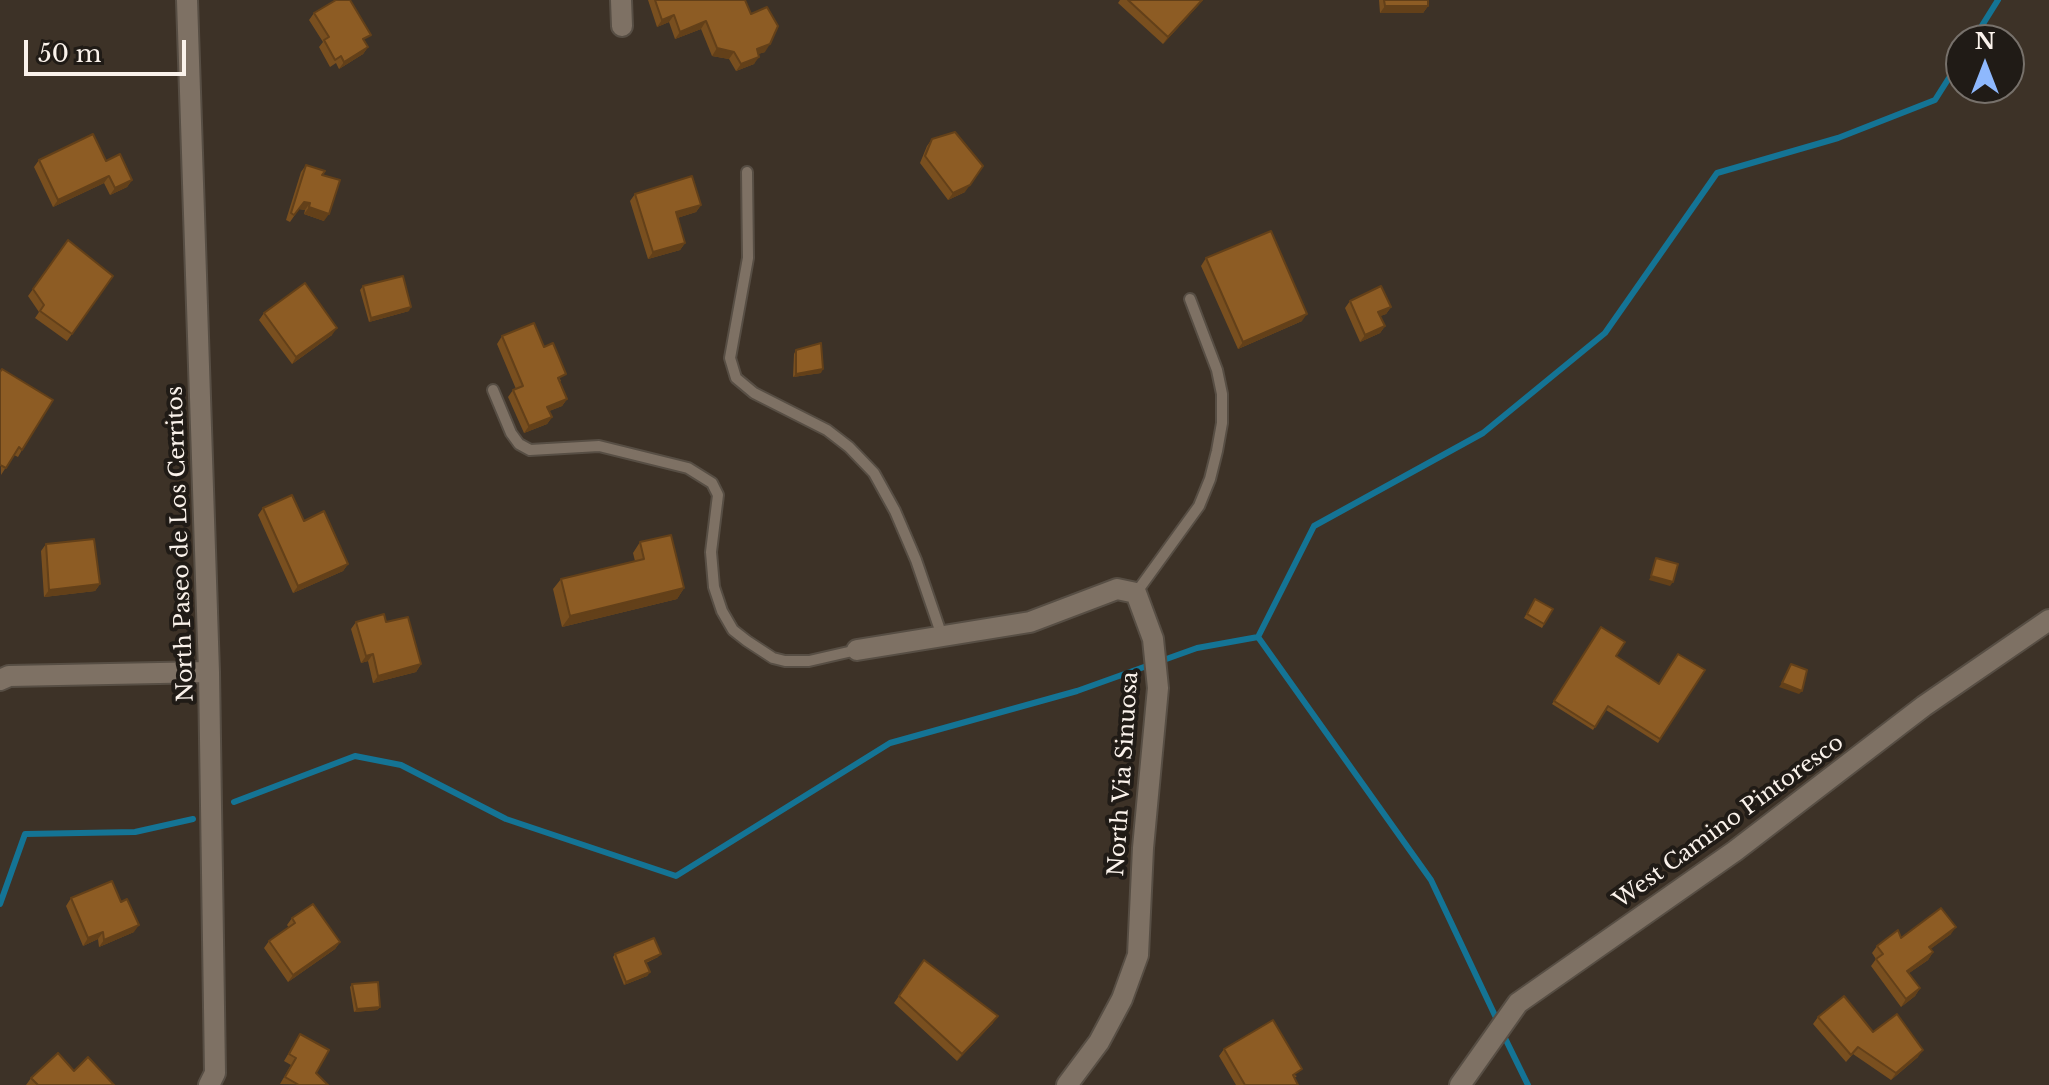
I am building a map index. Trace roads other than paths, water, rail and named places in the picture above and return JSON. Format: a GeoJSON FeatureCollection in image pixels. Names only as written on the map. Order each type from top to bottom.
{"type":"FeatureCollection","features":[{"type":"Feature","properties":{"kind":"street","name":"North Paseo de Los Cerritos"},"geometry":{"type":"LineString","coordinates":[[187,0],[209,672],[215,1073],[209,1085]]}},
{"type":"Feature","properties":{"kind":"street"},"geometry":{"type":"LineString","coordinates":[[621,0],[622,26]]}},
{"type":"Feature","properties":{"kind":"street"},"geometry":{"type":"LineString","coordinates":[[857,650],[1030,622],[1117,589],[1136,593]]}},
{"type":"Feature","properties":{"kind":"street","name":"North Via Sinuosa"},"geometry":{"type":"LineString","coordinates":[[1067,1085],[1099,1042],[1122,999],[1138,955],[1143,848],[1158,688],[1153,639],[1136,593]]}},
{"type":"Feature","properties":{"kind":"street","name":"West Camino Pintoresco"},"geometry":{"type":"LineString","coordinates":[[1460,1085],[1518,1003],[1735,851],[1924,706],[2049,620]]}},
{"type":"Feature","properties":{"kind":"street"},"geometry":{"type":"LineString","coordinates":[[0,680],[9,676],[209,672]]}},
{"type":"Feature","properties":{"kind":"lane"},"geometry":{"type":"LineString","coordinates":[[747,172],[748,258],[730,358],[736,378],[754,393],[827,430],[874,473],[916,560],[942,636]]}},
{"type":"Feature","properties":{"kind":"lane"},"geometry":{"type":"LineString","coordinates":[[1136,593],[1199,506],[1217,451],[1222,423],[1222,394],[1217,370],[1190,299]]}},
{"type":"Feature","properties":{"kind":"lane"},"geometry":{"type":"LineString","coordinates":[[493,390],[511,433],[519,444],[530,450],[599,446],[688,468],[712,483],[718,495],[711,552],[714,587],[733,630],[747,641],[773,658],[785,661],[809,661],[857,650]]}},
{"type":"Feature","properties":{"kind":"waterway"},"geometry":{"type":"LineString","coordinates":[[1983,24],[1998,0]]}},
{"type":"Feature","properties":{"kind":"waterway"},"geometry":{"type":"LineString","coordinates":[[234,802],[355,756],[401,765],[506,819],[676,876],[890,743],[1077,691],[1197,648],[1258,637],[1314,526],[1483,433],[1605,333],[1717,173],[1838,138],[1935,100],[1945,84]]}},
{"type":"Feature","properties":{"kind":"waterway"},"geometry":{"type":"LineString","coordinates":[[1258,637],[1431,880],[1499,1024]]}},
{"type":"Feature","properties":{"kind":"waterway"},"geometry":{"type":"LineString","coordinates":[[0,904],[25,834],[135,832],[193,819]]}},
{"type":"Feature","properties":{"kind":"waterway"},"geometry":{"type":"LineString","coordinates":[[1503,1034],[1528,1085]]}}]}
